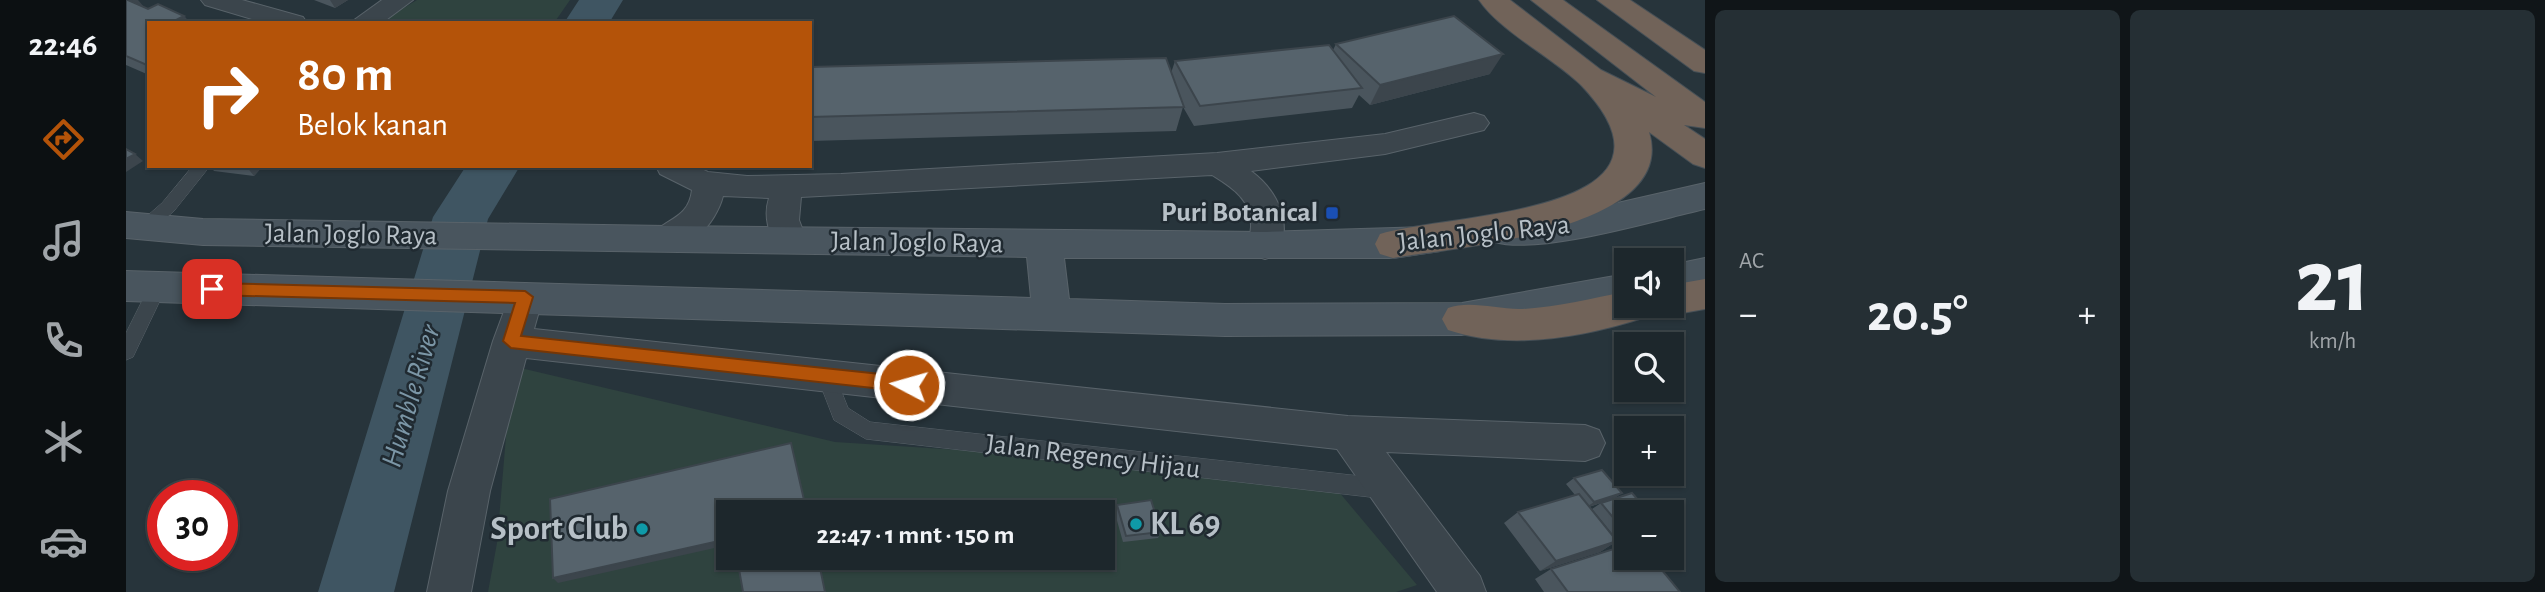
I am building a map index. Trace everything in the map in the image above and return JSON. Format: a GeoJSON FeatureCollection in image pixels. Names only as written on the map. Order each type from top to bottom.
{"type":"FeatureCollection","features":[{"type":"Feature","properties":{"kind":"highway"},"geometry":{"type":"LineString","coordinates":[[1493,0],[1591,78],[1628,100],[1705,156]]}},
{"type":"Feature","properties":{"kind":"highway"},"geometry":{"type":"LineString","coordinates":[[1545,0],[1705,117]]}},
{"type":"Feature","properties":{"kind":"highway"},"geometry":{"type":"LineString","coordinates":[[1611,0],[1705,64]]}},
{"type":"Feature","properties":{"kind":"highway"},"geometry":{"type":"LineString","coordinates":[[1643,0],[1705,41]]}},
{"type":"Feature","properties":{"kind":"highway"},"geometry":{"type":"LineString","coordinates":[[1393,244],[1566,214],[1612,191],[1628,177],[1637,160],[1636,141],[1630,121],[1591,78]]}},
{"type":"Feature","properties":{"kind":"highway"},"geometry":{"type":"LineString","coordinates":[[1628,100],[1681,116],[1705,117]]}},
{"type":"Feature","properties":{"kind":"highway"},"geometry":{"type":"LineString","coordinates":[[1684,298],[1705,294]]}},
{"type":"Feature","properties":{"kind":"highway"},"geometry":{"type":"LineString","coordinates":[[1462,319],[1486,325],[1520,324],[1614,309]]}},
{"type":"Feature","properties":{"kind":"main road","name":"Jalan Joglo Raya"},"geometry":{"type":"LineString","coordinates":[[135,226],[203,232],[521,238],[1044,245],[1393,244],[1578,225],[1705,196]]}},
{"type":"Feature","properties":{"kind":"main road"},"geometry":{"type":"LineString","coordinates":[[1044,245],[1052,316]]}},
{"type":"Feature","properties":{"kind":"main road"},"geometry":{"type":"LineString","coordinates":[[1684,277],[1705,273]]}},
{"type":"Feature","properties":{"kind":"main road","name":"Jalan Joglo Raya"},"geometry":{"type":"LineString","coordinates":[[142,287],[406,293],[1052,316],[1462,319],[1614,291]]}},
{"type":"Feature","properties":{"kind":"street"},"geometry":{"type":"LineString","coordinates":[[214,0],[287,21]]}},
{"type":"Feature","properties":{"kind":"street"},"geometry":{"type":"LineString","coordinates":[[366,21],[400,0]]}},
{"type":"Feature","properties":{"kind":"street"},"geometry":{"type":"LineString","coordinates":[[674,168],[693,179],[708,183],[789,186],[1217,164],[1385,144],[1474,123]]}},
{"type":"Feature","properties":{"kind":"street"},"geometry":{"type":"LineString","coordinates":[[1217,164],[1244,179],[1263,200],[1270,223],[1265,246]]}},
{"type":"Feature","properties":{"kind":"street"},"geometry":{"type":"LineString","coordinates":[[666,240],[698,220],[707,204],[708,183]]}},
{"type":"Feature","properties":{"kind":"street"},"geometry":{"type":"LineString","coordinates":[[789,186],[781,205],[780,220],[790,241]]}},
{"type":"Feature","properties":{"kind":"street"},"geometry":{"type":"LineString","coordinates":[[449,592],[470,492],[525,297]]}},
{"type":"Feature","properties":{"kind":"street","name":"Jalan Regency Hijau"},"geometry":{"type":"LineString","coordinates":[[511,341],[1348,433],[1586,443]]}},
{"type":"Feature","properties":{"kind":"street"},"geometry":{"type":"LineString","coordinates":[[1348,433],[1464,592]]}},
{"type":"Feature","properties":{"kind":"lane"},"geometry":{"type":"LineString","coordinates":[[135,226],[168,207],[200,168]]}},
{"type":"Feature","properties":{"kind":"lane"},"geometry":{"type":"LineString","coordinates":[[126,352],[142,287]]}},
{"type":"Feature","properties":{"kind":"lane","name":"Jalan Regency Hijau"},"geometry":{"type":"LineString","coordinates":[[826,376],[841,414],[866,430],[1390,489]]}},
{"type":"Feature","properties":{"kind":"green space"},"geometry":{"type":"Polygon","coordinates":[[[417,0],[570,0],[555,21],[382,21],[417,0]]]}},
{"type":"Feature","properties":{"kind":"green space"},"geometry":{"type":"Polygon","coordinates":[[[512,366],[835,442],[1323,473],[1417,585],[1396,592],[488,592],[497,543],[512,366]]]}},
{"type":"Feature","properties":{"kind":"building"},"geometry":{"type":"Polygon","coordinates":[[[126,0],[148,9],[158,4],[184,16],[174,21],[147,21],[147,65],[126,56],[126,0]]]}},
{"type":"Feature","properties":{"kind":"building"},"geometry":{"type":"Polygon","coordinates":[[[1454,16],[1503,54],[1380,85],[1336,44],[1454,16]]]}},
{"type":"Feature","properties":{"kind":"building"},"geometry":{"type":"Polygon","coordinates":[[[1329,45],[1362,88],[1200,106],[1175,61],[1329,45]]]}},
{"type":"Feature","properties":{"kind":"building"},"geometry":{"type":"Polygon","coordinates":[[[1166,58],[1184,107],[812,117],[812,67],[1166,58]]]}},
{"type":"Feature","properties":{"kind":"building"},"geometry":{"type":"Polygon","coordinates":[[[126,149],[135,154],[126,159],[126,149]]]}},
{"type":"Feature","properties":{"kind":"building","name":"Sport Club"},"geometry":{"type":"Polygon","coordinates":[[[791,443],[804,500],[716,500],[716,542],[553,578],[550,499],[791,443]]]}},
{"type":"Feature","properties":{"kind":"building"},"geometry":{"type":"Polygon","coordinates":[[[1602,470],[1622,493],[1594,502],[1574,478],[1602,470]]]}},
{"type":"Feature","properties":{"kind":"building"},"geometry":{"type":"Polygon","coordinates":[[[1632,493],[1638,500],[1614,500],[1614,519],[1601,503],[1632,493]]]}},
{"type":"Feature","properties":{"kind":"building"},"geometry":{"type":"Polygon","coordinates":[[[1579,494],[1614,537],[1614,542],[1556,561],[1518,512],[1579,494]]]}},
{"type":"Feature","properties":{"kind":"building","name":"KL 69"},"geometry":{"type":"Polygon","coordinates":[[[1151,500],[1161,532],[1126,536],[1117,505],[1151,500]]]}},
{"type":"Feature","properties":{"kind":"building"},"geometry":{"type":"Polygon","coordinates":[[[1614,549],[1614,570],[1662,570],[1680,592],[1568,592],[1551,569],[1614,549]]]}},
{"type":"Feature","properties":{"kind":"building"},"geometry":{"type":"Polygon","coordinates":[[[739,570],[820,570],[825,592],[743,592],[739,570]]]}},
{"type":"Feature","properties":{"kind":"waterway","name":"Humble River"},"geometry":{"type":"LineString","coordinates":[[587,21],[601,0]]}},
{"type":"Feature","properties":{"kind":"waterway","name":"Humble River"},"geometry":{"type":"LineString","coordinates":[[356,592],[461,217],[493,168]]}},
{"type":"Feature","properties":{"kind":"place","name":"Puri Botanical"},"geometry":{"type":"Point","coordinates":[1332,213]}},
{"type":"Feature","properties":{"kind":"place","name":"KL 69"},"geometry":{"type":"Point","coordinates":[1136,524]}},
{"type":"Feature","properties":{"kind":"place","name":"Sport Club"},"geometry":{"type":"Point","coordinates":[642,529]}},
{"type":"Feature","properties":{"kind":"route"},"geometry":{"type":"LineString","coordinates":[[212,289],[525,297],[511,341],[909,385]]}}]}
